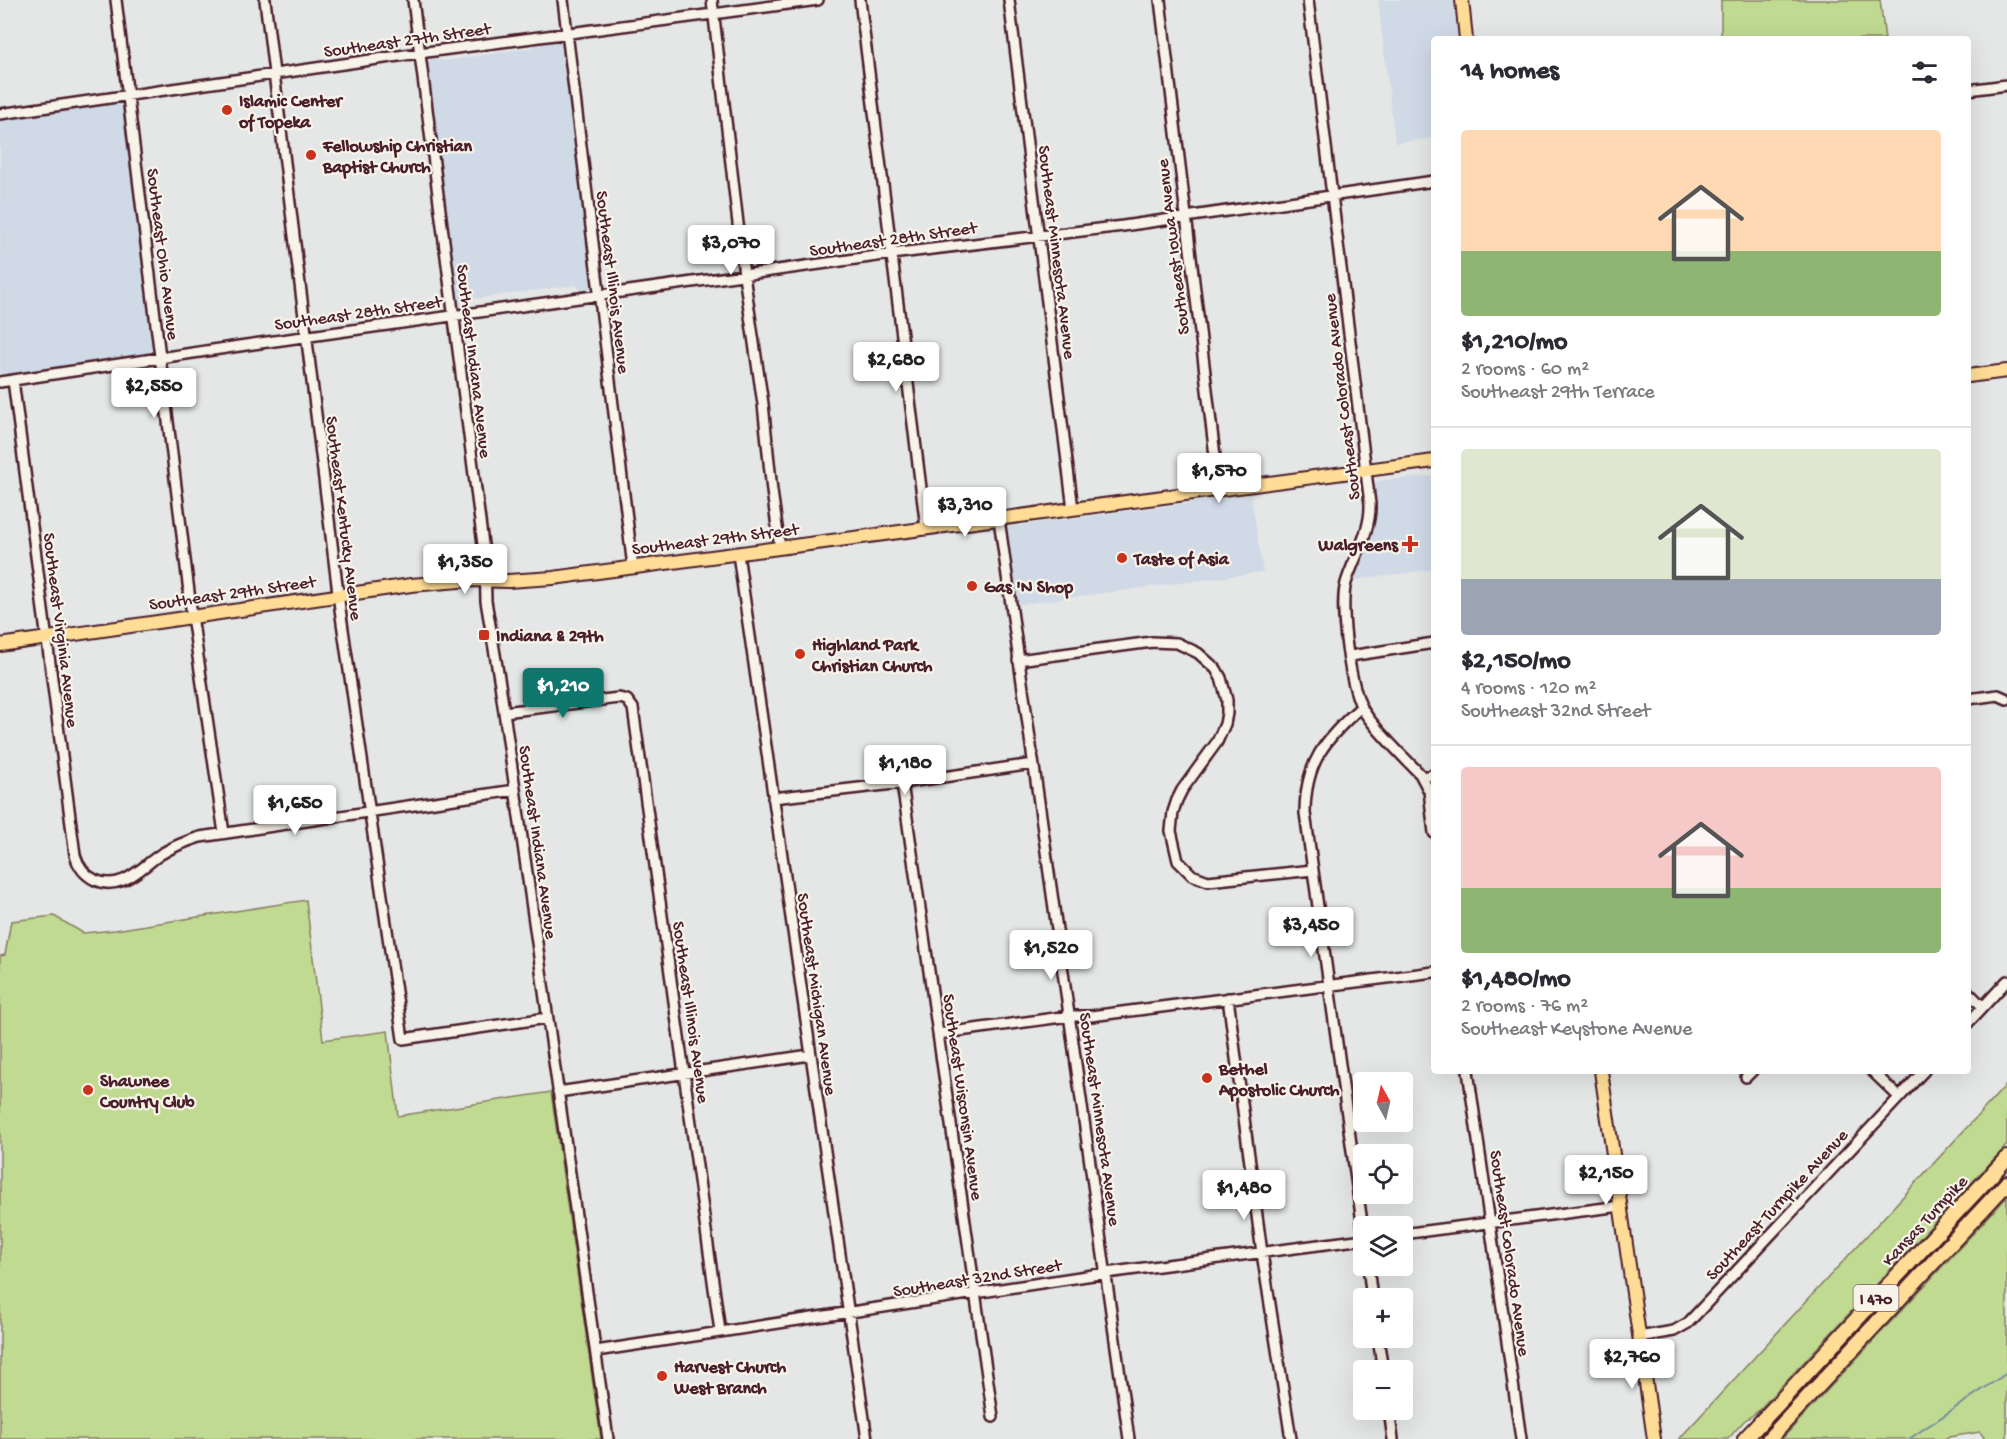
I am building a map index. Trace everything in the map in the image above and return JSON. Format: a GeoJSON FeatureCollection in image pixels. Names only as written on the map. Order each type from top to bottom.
{"type":"FeatureCollection","features":[{"type":"Feature","properties":{"kind":"highway","name":"Kansas Turnpike"},"geometry":{"type":"LineString","coordinates":[[1745,1439],[2007,1158]]}},
{"type":"Feature","properties":{"kind":"highway","name":"Kansas Turnpike"},"geometry":{"type":"LineString","coordinates":[[1769,1439],[2007,1183]]}},
{"type":"Feature","properties":{"kind":"main road"},"geometry":{"type":"LineString","coordinates":[[1462,0],[1466,36]]}},
{"type":"Feature","properties":{"kind":"main road"},"geometry":{"type":"LineString","coordinates":[[1971,376],[2007,370]]}},
{"type":"Feature","properties":{"kind":"main road","name":"Southeast 29th Street"},"geometry":{"type":"LineString","coordinates":[[0,645],[411,585],[471,580],[530,580],[1431,461]]}},
{"type":"Feature","properties":{"kind":"main road"},"geometry":{"type":"LineString","coordinates":[[1601,1074],[1654,1439]]}},
{"type":"Feature","properties":{"kind":"street","name":"Southeast Ohio Avenue"},"geometry":{"type":"LineString","coordinates":[[116,0],[192,616],[224,833]]}},
{"type":"Feature","properties":{"kind":"street","name":"Southeast Kentucky Avenue"},"geometry":{"type":"LineString","coordinates":[[265,0],[339,596],[403,1039],[547,1018]]}},
{"type":"Feature","properties":{"kind":"street","name":"Southeast Indiana Avenue"},"geometry":{"type":"LineString","coordinates":[[413,0],[485,560],[486,601],[504,712],[608,1439]]}},
{"type":"Feature","properties":{"kind":"street","name":"Southeast Illinois Avenue"},"geometry":{"type":"LineString","coordinates":[[563,0],[633,567]]}},
{"type":"Feature","properties":{"kind":"street"},"geometry":{"type":"LineString","coordinates":[[712,0],[744,275],[763,404],[780,548]]}},
{"type":"Feature","properties":{"kind":"street","name":"Southeast 27th Street"},"geometry":{"type":"LineString","coordinates":[[0,114],[419,53],[818,0]]}},
{"type":"Feature","properties":{"kind":"street"},"geometry":{"type":"LineString","coordinates":[[860,0],[926,528]]}},
{"type":"Feature","properties":{"kind":"street","name":"Southeast Minnesota Avenue"},"geometry":{"type":"LineString","coordinates":[[1009,0],[1073,509]]}},
{"type":"Feature","properties":{"kind":"street","name":"Southeast Iowa Avenue"},"geometry":{"type":"LineString","coordinates":[[1160,0],[1219,489]]}},
{"type":"Feature","properties":{"kind":"street","name":"Southeast Colorado Avenue"},"geometry":{"type":"LineString","coordinates":[[1308,0],[1370,504],[1368,524],[1346,581],[1343,603],[1355,691],[1361,707],[1370,719],[1422,777],[1429,791],[1431,808]]}},
{"type":"Feature","properties":{"kind":"street"},"geometry":{"type":"LineString","coordinates":[[1971,90],[2007,85]]}},
{"type":"Feature","properties":{"kind":"street","name":"Southeast 28th Street"},"geometry":{"type":"LineString","coordinates":[[0,381],[891,254],[1185,217],[1431,181]]}},
{"type":"Feature","properties":{"kind":"street","name":"Southeast Virginia Avenue"},"geometry":{"type":"LineString","coordinates":[[13,380],[45,638],[78,864],[92,878],[100,882],[120,882],[130,878],[159,856],[183,843],[200,837],[224,833]]}},
{"type":"Feature","properties":{"kind":"street","name":"Southeast Minnesota Avenue"},"geometry":{"type":"LineString","coordinates":[[999,519],[1129,1439]]}},
{"type":"Feature","properties":{"kind":"street","name":"Southeast Michigan Avenue"},"geometry":{"type":"LineString","coordinates":[[738,554],[867,1439]]}},
{"type":"Feature","properties":{"kind":"street"},"geometry":{"type":"LineString","coordinates":[[1018,660],[1152,642],[1177,643],[1198,653],[1216,669],[1221,678],[1227,700],[1227,713],[1217,742],[1182,789],[1177,800],[1171,831],[1172,844],[1178,861],[1192,875],[1208,881],[1313,870]]}},
{"type":"Feature","properties":{"kind":"street"},"geometry":{"type":"LineString","coordinates":[[1350,656],[1431,644]]}},
{"type":"Feature","properties":{"kind":"street"},"geometry":{"type":"LineString","coordinates":[[1971,699],[1998,695],[2007,699]]}},
{"type":"Feature","properties":{"kind":"street","name":"Southeast Illinois Avenue"},"geometry":{"type":"LineString","coordinates":[[504,712],[610,698],[627,700],[633,708],[720,1331]]}},
{"type":"Feature","properties":{"kind":"street"},"geometry":{"type":"LineString","coordinates":[[1361,707],[1325,742],[1311,769],[1306,787],[1305,813],[1361,1216]]}},
{"type":"Feature","properties":{"kind":"street"},"geometry":{"type":"LineString","coordinates":[[773,798],[902,783],[1033,764]]}},
{"type":"Feature","properties":{"kind":"street"},"geometry":{"type":"LineString","coordinates":[[1422,777],[1431,776]]}},
{"type":"Feature","properties":{"kind":"street","name":"Southeast Wisconsin Avenue"},"geometry":{"type":"LineString","coordinates":[[902,783],[993,1417]]}},
{"type":"Feature","properties":{"kind":"street"},"geometry":{"type":"LineString","coordinates":[[224,833],[515,790]]}},
{"type":"Feature","properties":{"kind":"street"},"geometry":{"type":"LineString","coordinates":[[938,1034],[1431,972]]}},
{"type":"Feature","properties":{"kind":"street"},"geometry":{"type":"LineString","coordinates":[[1971,1020],[2007,981]]}},
{"type":"Feature","properties":{"kind":"street"},"geometry":{"type":"LineString","coordinates":[[1971,995],[1983,1007]]}},
{"type":"Feature","properties":{"kind":"street"},"geometry":{"type":"LineString","coordinates":[[1227,998],[1262,1253],[1291,1439]]}},
{"type":"Feature","properties":{"kind":"street"},"geometry":{"type":"LineString","coordinates":[[558,1092],[810,1055]]}},
{"type":"Feature","properties":{"kind":"street","name":"Southeast Colorado Avenue"},"geometry":{"type":"LineString","coordinates":[[1468,1074],[1521,1439]]}},
{"type":"Feature","properties":{"kind":"street"},"geometry":{"type":"LineString","coordinates":[[1875,1074],[1899,1097]]}},
{"type":"Feature","properties":{"kind":"street","name":"Southeast Turnpike Avenue"},"geometry":{"type":"LineString","coordinates":[[1640,1337],[1674,1331],[1688,1323],[1921,1074]]}},
{"type":"Feature","properties":{"kind":"street"},"geometry":{"type":"LineString","coordinates":[[1413,1232],[1621,1206]]}},
{"type":"Feature","properties":{"kind":"street","name":"Southeast 32nd Street"},"geometry":{"type":"LineString","coordinates":[[596,1351],[1106,1273],[1353,1240]]}},
{"type":"Feature","properties":{"kind":"street"},"geometry":{"type":"LineString","coordinates":[[1390,1420],[1393,1439]]}},
{"type":"Feature","properties":{"kind":"shaded area"},"geometry":{"type":"Polygon","coordinates":[[[1378,0],[1453,0],[1458,36],[1431,36],[1431,138],[1395,143],[1378,0]]]}},
{"type":"Feature","properties":{"kind":"shaded area"},"geometry":{"type":"Polygon","coordinates":[[[560,40],[593,285],[589,291],[582,292],[576,285],[466,300],[471,307],[462,308],[456,303],[427,62],[434,56],[444,61],[535,47],[532,43],[560,40]]]}},
{"type":"Feature","properties":{"kind":"shaded area"},"geometry":{"type":"Polygon","coordinates":[[[121,104],[124,109],[152,350],[147,353],[0,375],[0,119],[121,104]]]}},
{"type":"Feature","properties":{"kind":"shaded area"},"geometry":{"type":"Polygon","coordinates":[[[1431,476],[1431,569],[1354,580],[1374,522],[1376,504],[1374,487],[1376,482],[1431,476]]]}},
{"type":"Feature","properties":{"kind":"shaded area"},"geometry":{"type":"Polygon","coordinates":[[[1251,495],[1263,572],[1015,605],[1005,533],[1013,526],[1251,495]]]}},
{"type":"Feature","properties":{"kind":"green space"},"geometry":{"type":"Polygon","coordinates":[[[1721,0],[1880,0],[1885,36],[1721,36],[1721,0]]]}},
{"type":"Feature","properties":{"kind":"green space","name":"Shawnee Country Club"},"geometry":{"type":"Polygon","coordinates":[[[306,900],[323,1040],[388,1031],[398,1116],[551,1092],[601,1439],[0,1439],[0,956],[5,955],[11,921],[54,916],[83,933],[306,900]]]}},
{"type":"Feature","properties":{"kind":"green space"},"geometry":{"type":"Polygon","coordinates":[[[2007,1084],[2007,1145],[1757,1412],[1744,1421],[1728,1439],[1679,1439],[2007,1084]]]}},
{"type":"Feature","properties":{"kind":"green space"},"geometry":{"type":"Polygon","coordinates":[[[2007,1197],[2007,1439],[1985,1439],[1980,1432],[1947,1439],[1782,1439],[2007,1197]]]}},
{"type":"Feature","properties":{"kind":"waterway"},"geometry":{"type":"LineString","coordinates":[[1909,1439],[2007,1373]]}},
{"type":"Feature","properties":{"kind":"place","name":"Islamic Center of Topeka"},"geometry":{"type":"Point","coordinates":[227,110]}},
{"type":"Feature","properties":{"kind":"place","name":"Fellowship Christian Baptist Church"},"geometry":{"type":"Point","coordinates":[311,155]}},
{"type":"Feature","properties":{"kind":"place","name":"Walgreens"},"geometry":{"type":"Point","coordinates":[1410,544]}},
{"type":"Feature","properties":{"kind":"place","name":"Taste of Asia"},"geometry":{"type":"Point","coordinates":[1122,558]}},
{"type":"Feature","properties":{"kind":"place","name":"Gas 'N Shop"},"geometry":{"type":"Point","coordinates":[972,586]}},
{"type":"Feature","properties":{"kind":"place","name":"Indiana & 29th"},"geometry":{"type":"Point","coordinates":[484,635]}},
{"type":"Feature","properties":{"kind":"place","name":"Highland Park Christian Church"},"geometry":{"type":"Point","coordinates":[800,654]}},
{"type":"Feature","properties":{"kind":"place","name":"Bethel Apostolic Church"},"geometry":{"type":"Point","coordinates":[1207,1078]}},
{"type":"Feature","properties":{"kind":"place","name":"Shawnee Country Club"},"geometry":{"type":"Point","coordinates":[88,1090]}},
{"type":"Feature","properties":{"kind":"place","name":"Harvest Church West Branch"},"geometry":{"type":"Point","coordinates":[662,1376]}}]}
